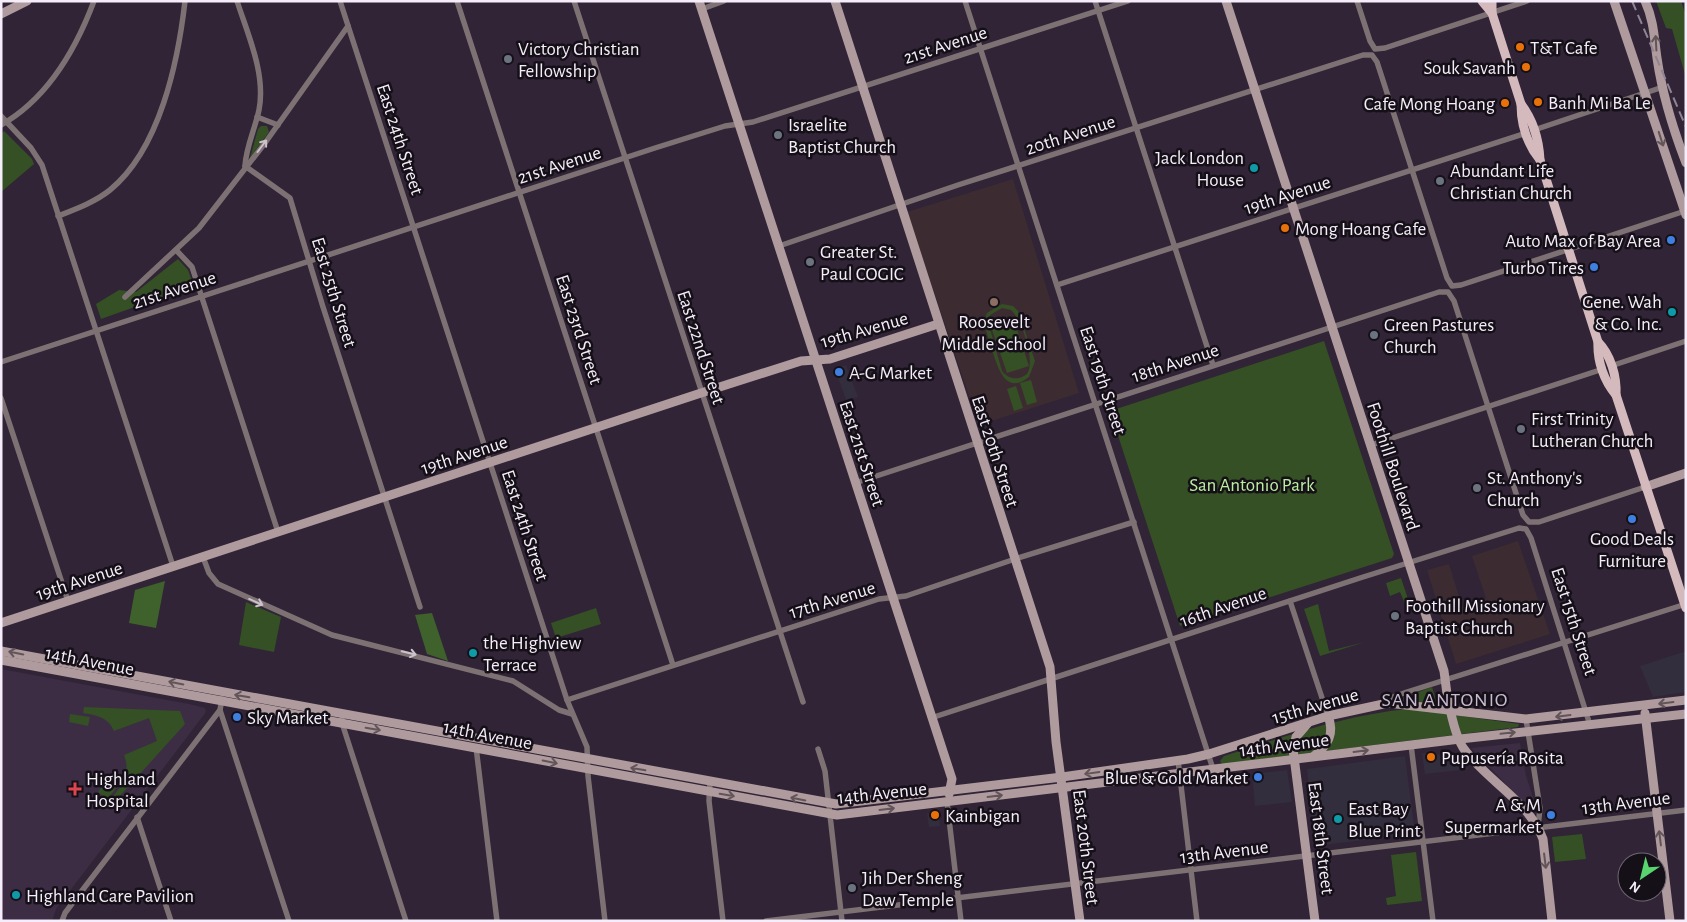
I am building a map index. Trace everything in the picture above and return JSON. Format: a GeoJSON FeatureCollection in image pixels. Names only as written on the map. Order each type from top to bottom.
{"type":"FeatureCollection","features":[{"type":"Feature","properties":{"kind":"main road"},"geometry":{"type":"LineString","coordinates":[[1,14],[27,1]]}},
{"type":"Feature","properties":{"kind":"main road","name":"East 20th Street"},"geometry":{"type":"LineString","coordinates":[[835,1],[1050,667],[1074,884],[1080,921]]}},
{"type":"Feature","properties":{"kind":"main road","name":"Foothill Boulevard"},"geometry":{"type":"LineString","coordinates":[[1226,1],[1444,671],[1444,680],[1451,711],[1460,739],[1468,754],[1523,809],[1538,827],[1543,839],[1552,921]]}},
{"type":"Feature","properties":{"kind":"main road"},"geometry":{"type":"LineString","coordinates":[[1482,1],[1492,13]]}},
{"type":"Feature","properties":{"kind":"main road"},"geometry":{"type":"LineString","coordinates":[[1492,1],[1492,13],[1521,104],[1521,117],[1539,146],[1540,160],[1598,342],[1597,353],[1607,367],[1608,385],[1616,395],[1685,606]]}},
{"type":"Feature","properties":{"kind":"main road"},"geometry":{"type":"LineString","coordinates":[[1614,1],[1685,213]]}},
{"type":"Feature","properties":{"kind":"main road"},"geometry":{"type":"LineString","coordinates":[[1645,1],[1655,29],[1657,58],[1663,87],[1676,136],[1686,163]]}},
{"type":"Feature","properties":{"kind":"main road","name":"East 21st Street"},"geometry":{"type":"LineString","coordinates":[[700,5],[952,779],[946,802]]}},
{"type":"Feature","properties":{"kind":"main road","name":"19th Avenue"},"geometry":{"type":"LineString","coordinates":[[1,623],[701,393],[802,361],[830,359],[938,324]]}},
{"type":"Feature","properties":{"kind":"main road"},"geometry":{"type":"LineString","coordinates":[[1645,487],[1686,473]]}},
{"type":"Feature","properties":{"kind":"main road","name":"14th Avenue"},"geometry":{"type":"LineString","coordinates":[[1,651],[222,701],[342,714],[477,744]]}},
{"type":"Feature","properties":{"kind":"main road","name":"14th Avenue"},"geometry":{"type":"LineString","coordinates":[[1,660],[342,723],[477,744],[587,764],[709,787],[829,814],[946,802],[1180,772],[1686,714]]}},
{"type":"Feature","properties":{"kind":"main road"},"geometry":{"type":"LineString","coordinates":[[1388,703],[1526,719],[1686,700]]}},
{"type":"Feature","properties":{"kind":"main road","name":"15th Avenue"},"geometry":{"type":"LineString","coordinates":[[1209,754],[1310,721],[1388,703]]}},
{"type":"Feature","properties":{"kind":"main road"},"geometry":{"type":"LineString","coordinates":[[1646,705],[1645,719],[1670,921]]}},
{"type":"Feature","properties":{"kind":"main road"},"geometry":{"type":"LineString","coordinates":[[1312,757],[1323,749],[1329,741],[1332,729],[1328,716]]}},
{"type":"Feature","properties":{"kind":"main road","name":"East 18th Street"},"geometry":{"type":"LineString","coordinates":[[1310,721],[1299,732],[1294,744],[1316,921]]}},
{"type":"Feature","properties":{"kind":"main road","name":"14th Avenue"},"geometry":{"type":"LineString","coordinates":[[709,787],[828,804],[1062,777],[1209,754]]}},
{"type":"Feature","properties":{"kind":"street"},"geometry":{"type":"LineString","coordinates":[[4,123],[15,117],[44,89],[67,59],[81,35],[94,1]]}},
{"type":"Feature","properties":{"kind":"street"},"geometry":{"type":"LineString","coordinates":[[58,216],[95,200],[110,189],[138,155],[165,101],[174,72],[185,1]]}},
{"type":"Feature","properties":{"kind":"street"},"geometry":{"type":"LineString","coordinates":[[237,1],[257,68],[259,108],[245,166]]}},
{"type":"Feature","properties":{"kind":"street","name":"East 24th Street"},"geometry":{"type":"LineString","coordinates":[[340,1],[567,700],[586,744],[605,921]]}},
{"type":"Feature","properties":{"kind":"street","name":"East 23rd Street"},"geometry":{"type":"LineString","coordinates":[[457,1],[673,665]]}},
{"type":"Feature","properties":{"kind":"street","name":"East 22nd Street"},"geometry":{"type":"LineString","coordinates":[[574,1],[803,702]]}},
{"type":"Feature","properties":{"kind":"street"},"geometry":{"type":"LineString","coordinates":[[700,5],[724,1]]}},
{"type":"Feature","properties":{"kind":"street","name":"East 19th Street"},"geometry":{"type":"LineString","coordinates":[[965,1],[1209,754],[1212,769]]}},
{"type":"Feature","properties":{"kind":"street"},"geometry":{"type":"LineString","coordinates":[[1096,1],[1213,365]]}},
{"type":"Feature","properties":{"kind":"street","name":"21st Avenue"},"geometry":{"type":"LineString","coordinates":[[1,362],[625,158],[725,126],[753,122],[1128,1]]}},
{"type":"Feature","properties":{"kind":"street"},"geometry":{"type":"LineString","coordinates":[[1357,1],[1370,41],[1375,49],[1385,48],[1527,1]]}},
{"type":"Feature","properties":{"kind":"street"},"geometry":{"type":"LineString","coordinates":[[125,297],[176,251],[219,204],[348,26]]}},
{"type":"Feature","properties":{"kind":"street","name":"20th Avenue"},"geometry":{"type":"LineString","coordinates":[[778,246],[1363,55],[1372,56],[1377,62],[1412,170]]}},
{"type":"Feature","properties":{"kind":"street","name":"19th Avenue"},"geometry":{"type":"LineString","coordinates":[[1057,285],[1663,87]]}},
{"type":"Feature","properties":{"kind":"street"},"geometry":{"type":"LineString","coordinates":[[1,116],[4,123],[39,158],[173,566]]}},
{"type":"Feature","properties":{"kind":"street"},"geometry":{"type":"LineString","coordinates":[[257,117],[278,125]]}},
{"type":"Feature","properties":{"kind":"street","name":"East 25th Street"},"geometry":{"type":"LineString","coordinates":[[245,166],[290,198],[420,607]]}},
{"type":"Feature","properties":{"kind":"street"},"geometry":{"type":"LineString","coordinates":[[1412,170],[1447,278],[1452,286],[1461,285],[1685,213]]}},
{"type":"Feature","properties":{"kind":"street"},"geometry":{"type":"LineString","coordinates":[[176,251],[192,266],[203,296],[278,532]]}},
{"type":"Feature","properties":{"kind":"street","name":"18th Avenue"},"geometry":{"type":"LineString","coordinates":[[855,483],[1439,292],[1448,292],[1454,301],[1488,406]]}},
{"type":"Feature","properties":{"kind":"street"},"geometry":{"type":"LineString","coordinates":[[1371,445],[1686,341]]}},
{"type":"Feature","properties":{"kind":"street"},"geometry":{"type":"LineString","coordinates":[[1,398],[68,601]]}},
{"type":"Feature","properties":{"kind":"street"},"geometry":{"type":"LineString","coordinates":[[1488,406],[1523,515],[1529,522],[1539,522],[1645,487]]}},
{"type":"Feature","properties":{"kind":"street","name":"17th Avenue"},"geometry":{"type":"LineString","coordinates":[[567,700],[879,599],[906,596],[1014,559],[1134,522]]}},
{"type":"Feature","properties":{"kind":"street","name":"16th Avenue"},"geometry":{"type":"LineString","coordinates":[[931,718],[1516,529],[1526,529]]}},
{"type":"Feature","properties":{"kind":"street","name":"East 15th Street"},"geometry":{"type":"LineString","coordinates":[[1526,529],[1531,538],[1588,713],[1590,725]]}},
{"type":"Feature","properties":{"kind":"street"},"geometry":{"type":"LineString","coordinates":[[203,557],[213,579],[231,591],[332,635],[513,681],[559,710],[572,714]]}},
{"type":"Feature","properties":{"kind":"street"},"geometry":{"type":"LineString","coordinates":[[1290,601],[1328,716]]}},
{"type":"Feature","properties":{"kind":"street","name":"15th Avenue"},"geometry":{"type":"LineString","coordinates":[[1388,703],[1393,697],[1444,680],[1685,606]]}},
{"type":"Feature","properties":{"kind":"street"},"geometry":{"type":"LineString","coordinates":[[62,921],[65,913],[222,701]]}},
{"type":"Feature","properties":{"kind":"street"},"geometry":{"type":"LineString","coordinates":[[222,701],[289,921]]}},
{"type":"Feature","properties":{"kind":"street"},"geometry":{"type":"LineString","coordinates":[[342,714],[342,723],[406,921]]}},
{"type":"Feature","properties":{"kind":"street"},"geometry":{"type":"LineString","coordinates":[[1526,719],[1540,808],[1538,827]]}},
{"type":"Feature","properties":{"kind":"street"},"geometry":{"type":"LineString","coordinates":[[477,744],[497,921]]}},
{"type":"Feature","properties":{"kind":"street"},"geometry":{"type":"LineString","coordinates":[[1411,745],[1434,921]]}},
{"type":"Feature","properties":{"kind":"street"},"geometry":{"type":"LineString","coordinates":[[818,749],[825,771],[842,921]]}},
{"type":"Feature","properties":{"kind":"street"},"geometry":{"type":"LineString","coordinates":[[1178,760],[1197,921]]}},
{"type":"Feature","properties":{"kind":"street"},"geometry":{"type":"LineString","coordinates":[[709,787],[723,921]]}},
{"type":"Feature","properties":{"kind":"street","name":"East 21st Street"},"geometry":{"type":"LineString","coordinates":[[946,802],[961,921]]}},
{"type":"Feature","properties":{"kind":"street","name":"13th Avenue"},"geometry":{"type":"LineString","coordinates":[[766,921],[1423,840],[1686,810]]}},
{"type":"Feature","properties":{"kind":"street"},"geometry":{"type":"LineString","coordinates":[[137,817],[171,921]]}},
{"type":"Feature","properties":{"kind":"shaded area","name":"Roosevelt Middle School"},"geometry":{"type":"Polygon","coordinates":[[[1013,179],[1079,393],[979,425],[907,212],[1013,179]]]}},
{"type":"Feature","properties":{"kind":"shaded area"},"geometry":{"type":"Polygon","coordinates":[[[846,365],[858,397],[846,400],[835,369],[846,365]]]}},
{"type":"Feature","properties":{"kind":"shaded area"},"geometry":{"type":"Polygon","coordinates":[[[1518,541],[1550,634],[1456,664],[1427,570],[1449,564],[1462,606],[1486,598],[1472,556],[1518,541]]]}},
{"type":"Feature","properties":{"kind":"shaded area"},"geometry":{"type":"Polygon","coordinates":[[[1686,651],[1686,692],[1653,697],[1640,666],[1686,651]]]}},
{"type":"Feature","properties":{"kind":"shaded area","name":"Highland Hospital"},"geometry":{"type":"Polygon","coordinates":[[[1,669],[189,704],[205,708],[206,712],[56,909],[52,921],[1,921],[1,669]]]}},
{"type":"Feature","properties":{"kind":"shaded area"},"geometry":{"type":"Polygon","coordinates":[[[1520,743],[1535,811],[1532,811],[1471,748],[1520,743]]]}},
{"type":"Feature","properties":{"kind":"shaded area"},"geometry":{"type":"Polygon","coordinates":[[[1422,753],[1444,755],[1469,769],[1425,774],[1422,753]]]}},
{"type":"Feature","properties":{"kind":"shaded area"},"geometry":{"type":"Polygon","coordinates":[[[1405,756],[1415,834],[1315,846],[1307,769],[1405,756]]]}},
{"type":"Feature","properties":{"kind":"shaded area"},"geometry":{"type":"Polygon","coordinates":[[[1287,770],[1292,802],[1255,806],[1252,774],[1287,770]]]}},
{"type":"Feature","properties":{"kind":"shaded area"},"geometry":{"type":"Polygon","coordinates":[[[938,812],[940,826],[929,827],[927,813],[938,812]]]}},
{"type":"Feature","properties":{"kind":"green space"},"geometry":{"type":"Polygon","coordinates":[[[1656,1],[1681,1],[1686,16],[1686,78],[1672,29],[1666,28],[1656,1]]]}},
{"type":"Feature","properties":{"kind":"green space"},"geometry":{"type":"Polygon","coordinates":[[[261,126],[267,126],[269,132],[250,158],[258,129],[261,126]]]}},
{"type":"Feature","properties":{"kind":"green space"},"geometry":{"type":"Polygon","coordinates":[[[4,131],[32,159],[34,164],[1,192],[1,134],[4,131]]]}},
{"type":"Feature","properties":{"kind":"green space"},"geometry":{"type":"Polygon","coordinates":[[[178,259],[188,270],[194,286],[101,319],[96,304],[119,290],[136,292],[178,259]]]}},
{"type":"Feature","properties":{"kind":"green space"},"geometry":{"type":"Polygon","coordinates":[[[1002,304],[1013,306],[1018,311],[1035,361],[1029,377],[1021,382],[1014,383],[1008,381],[1000,371],[986,332],[985,322],[987,313],[1002,304]],[[1002,308],[990,315],[988,322],[1002,371],[1010,377],[1017,378],[1027,374],[1030,360],[1023,331],[1011,310],[1002,308]]]}},
{"type":"Feature","properties":{"kind":"green space"},"geometry":{"type":"Polygon","coordinates":[[[1014,320],[1029,366],[1007,373],[991,327],[1014,320]]]}},
{"type":"Feature","properties":{"kind":"green space","name":"San Antonio Park"},"geometry":{"type":"Polygon","coordinates":[[[1324,341],[1394,554],[1392,558],[1180,626],[1110,411],[1324,341]]]}},
{"type":"Feature","properties":{"kind":"green space"},"geometry":{"type":"Polygon","coordinates":[[[1031,380],[1037,402],[1027,405],[1020,383],[1031,380]]]}},
{"type":"Feature","properties":{"kind":"green space"},"geometry":{"type":"Polygon","coordinates":[[[1016,386],[1023,408],[1014,411],[1007,389],[1016,386]]]}},
{"type":"Feature","properties":{"kind":"green space"},"geometry":{"type":"Polygon","coordinates":[[[1401,578],[1409,602],[1408,605],[1405,604],[1400,592],[1390,596],[1386,583],[1401,578]]]}},
{"type":"Feature","properties":{"kind":"green space"},"geometry":{"type":"Polygon","coordinates":[[[165,581],[156,628],[129,623],[135,590],[165,581]]]}},
{"type":"Feature","properties":{"kind":"green space"},"geometry":{"type":"Polygon","coordinates":[[[246,602],[281,617],[274,652],[239,645],[246,602]]]}},
{"type":"Feature","properties":{"kind":"green space"},"geometry":{"type":"Polygon","coordinates":[[[1318,604],[1329,651],[1365,642],[1320,656],[1304,609],[1318,604]]]}},
{"type":"Feature","properties":{"kind":"green space"},"geometry":{"type":"Polygon","coordinates":[[[596,608],[601,624],[556,638],[551,623],[596,608]]]}},
{"type":"Feature","properties":{"kind":"green space"},"geometry":{"type":"Polygon","coordinates":[[[432,613],[448,661],[427,654],[415,615],[432,613]]]}},
{"type":"Feature","properties":{"kind":"green space"},"geometry":{"type":"Polygon","coordinates":[[[1432,687],[1440,713],[1519,724],[1518,727],[1222,764],[1220,761],[1224,756],[1337,721],[1408,709],[1397,700],[1432,687]]]}},
{"type":"Feature","properties":{"kind":"green space"},"geometry":{"type":"Polygon","coordinates":[[[84,707],[180,711],[185,724],[110,807],[108,803],[120,787],[125,775],[126,762],[124,755],[157,741],[149,718],[114,731],[105,720],[83,713],[84,707]]]}},
{"type":"Feature","properties":{"kind":"green space"},"geometry":{"type":"Polygon","coordinates":[[[70,714],[90,717],[88,726],[69,722],[70,714]]]}},
{"type":"Feature","properties":{"kind":"green space"},"geometry":{"type":"Polygon","coordinates":[[[111,775],[120,783],[107,800],[98,792],[111,775]]]}},
{"type":"Feature","properties":{"kind":"green space"},"geometry":{"type":"Polygon","coordinates":[[[1582,834],[1586,859],[1555,862],[1552,837],[1582,834]]]}},
{"type":"Feature","properties":{"kind":"green space"},"geometry":{"type":"Polygon","coordinates":[[[1416,852],[1422,901],[1387,905],[1386,898],[1396,896],[1391,855],[1416,852]]]}},
{"type":"Feature","properties":{"kind":"railway"},"geometry":{"type":"LineString","coordinates":[[1632,1],[1686,127]]}},
{"type":"Feature","properties":{"kind":"place","name":"T&T Cafe"},"geometry":{"type":"Point","coordinates":[1520,47]}},
{"type":"Feature","properties":{"kind":"place","name":"Victory Christian Fellowship"},"geometry":{"type":"Point","coordinates":[508,59]}},
{"type":"Feature","properties":{"kind":"place","name":"Souk Savanh"},"geometry":{"type":"Point","coordinates":[1526,67]}},
{"type":"Feature","properties":{"kind":"place","name":"Banh Mi Ba Le"},"geometry":{"type":"Point","coordinates":[1538,102]}},
{"type":"Feature","properties":{"kind":"place","name":"Cafe Mong Hoang"},"geometry":{"type":"Point","coordinates":[1505,103]}},
{"type":"Feature","properties":{"kind":"place","name":"Israelite Baptist Church"},"geometry":{"type":"Point","coordinates":[778,135]}},
{"type":"Feature","properties":{"kind":"place","name":"Jack London House"},"geometry":{"type":"Point","coordinates":[1254,168]}},
{"type":"Feature","properties":{"kind":"place","name":"Abundant Life Christian Church"},"geometry":{"type":"Point","coordinates":[1440,181]}},
{"type":"Feature","properties":{"kind":"place","name":"Mong Hoang Cafe"},"geometry":{"type":"Point","coordinates":[1285,228]}},
{"type":"Feature","properties":{"kind":"place","name":"Auto Max of Bay Area"},"geometry":{"type":"Point","coordinates":[1671,240]}},
{"type":"Feature","properties":{"kind":"place","name":"Greater St. Paul COGIC"},"geometry":{"type":"Point","coordinates":[810,262]}},
{"type":"Feature","properties":{"kind":"place","name":"Turbo Tires"},"geometry":{"type":"Point","coordinates":[1594,267]}},
{"type":"Feature","properties":{"kind":"place","name":"Roosevelt Middle School"},"geometry":{"type":"Point","coordinates":[994,302]}},
{"type":"Feature","properties":{"kind":"place","name":"Gene. Wah & Co. Inc."},"geometry":{"type":"Point","coordinates":[1672,312]}},
{"type":"Feature","properties":{"kind":"place","name":"Green Pastures Church"},"geometry":{"type":"Point","coordinates":[1374,335]}},
{"type":"Feature","properties":{"kind":"place","name":"A-G Market"},"geometry":{"type":"Point","coordinates":[839,372]}},
{"type":"Feature","properties":{"kind":"place","name":"First Trinity Lutheran Church"},"geometry":{"type":"Point","coordinates":[1521,429]}},
{"type":"Feature","properties":{"kind":"place","name":"St. Anthony's Church"},"geometry":{"type":"Point","coordinates":[1477,488]}},
{"type":"Feature","properties":{"kind":"place","name":"Good Deals Furniture"},"geometry":{"type":"Point","coordinates":[1632,519]}},
{"type":"Feature","properties":{"kind":"place","name":"Foothill Missionary Baptist Church"},"geometry":{"type":"Point","coordinates":[1395,616]}},
{"type":"Feature","properties":{"kind":"place","name":"the Highview Terrace"},"geometry":{"type":"Point","coordinates":[473,653]}},
{"type":"Feature","properties":{"kind":"place","name":"Sky Market"},"geometry":{"type":"Point","coordinates":[237,717]}},
{"type":"Feature","properties":{"kind":"place","name":"Pupusería Rosita"},"geometry":{"type":"Point","coordinates":[1431,757]}},
{"type":"Feature","properties":{"kind":"place","name":"Blue & Gold Market"},"geometry":{"type":"Point","coordinates":[1258,777]}},
{"type":"Feature","properties":{"kind":"place","name":"Highland Hospital"},"geometry":{"type":"Point","coordinates":[75,789]}},
{"type":"Feature","properties":{"kind":"place","name":"Kainbigan"},"geometry":{"type":"Point","coordinates":[935,815]}},
{"type":"Feature","properties":{"kind":"place","name":"A & M Supermarket"},"geometry":{"type":"Point","coordinates":[1551,815]}},
{"type":"Feature","properties":{"kind":"place","name":"East Bay Blue Print"},"geometry":{"type":"Point","coordinates":[1338,819]}},
{"type":"Feature","properties":{"kind":"place","name":"Jih Der Sheng Daw Temple"},"geometry":{"type":"Point","coordinates":[852,888]}},
{"type":"Feature","properties":{"kind":"place","name":"Highland Care Pavilion"},"geometry":{"type":"Point","coordinates":[16,895]}},
{"type":"Feature","properties":{"kind":"district","name":"SAN ANTONIO"},"geometry":{"type":"Point","coordinates":[1445,699]}}]}
